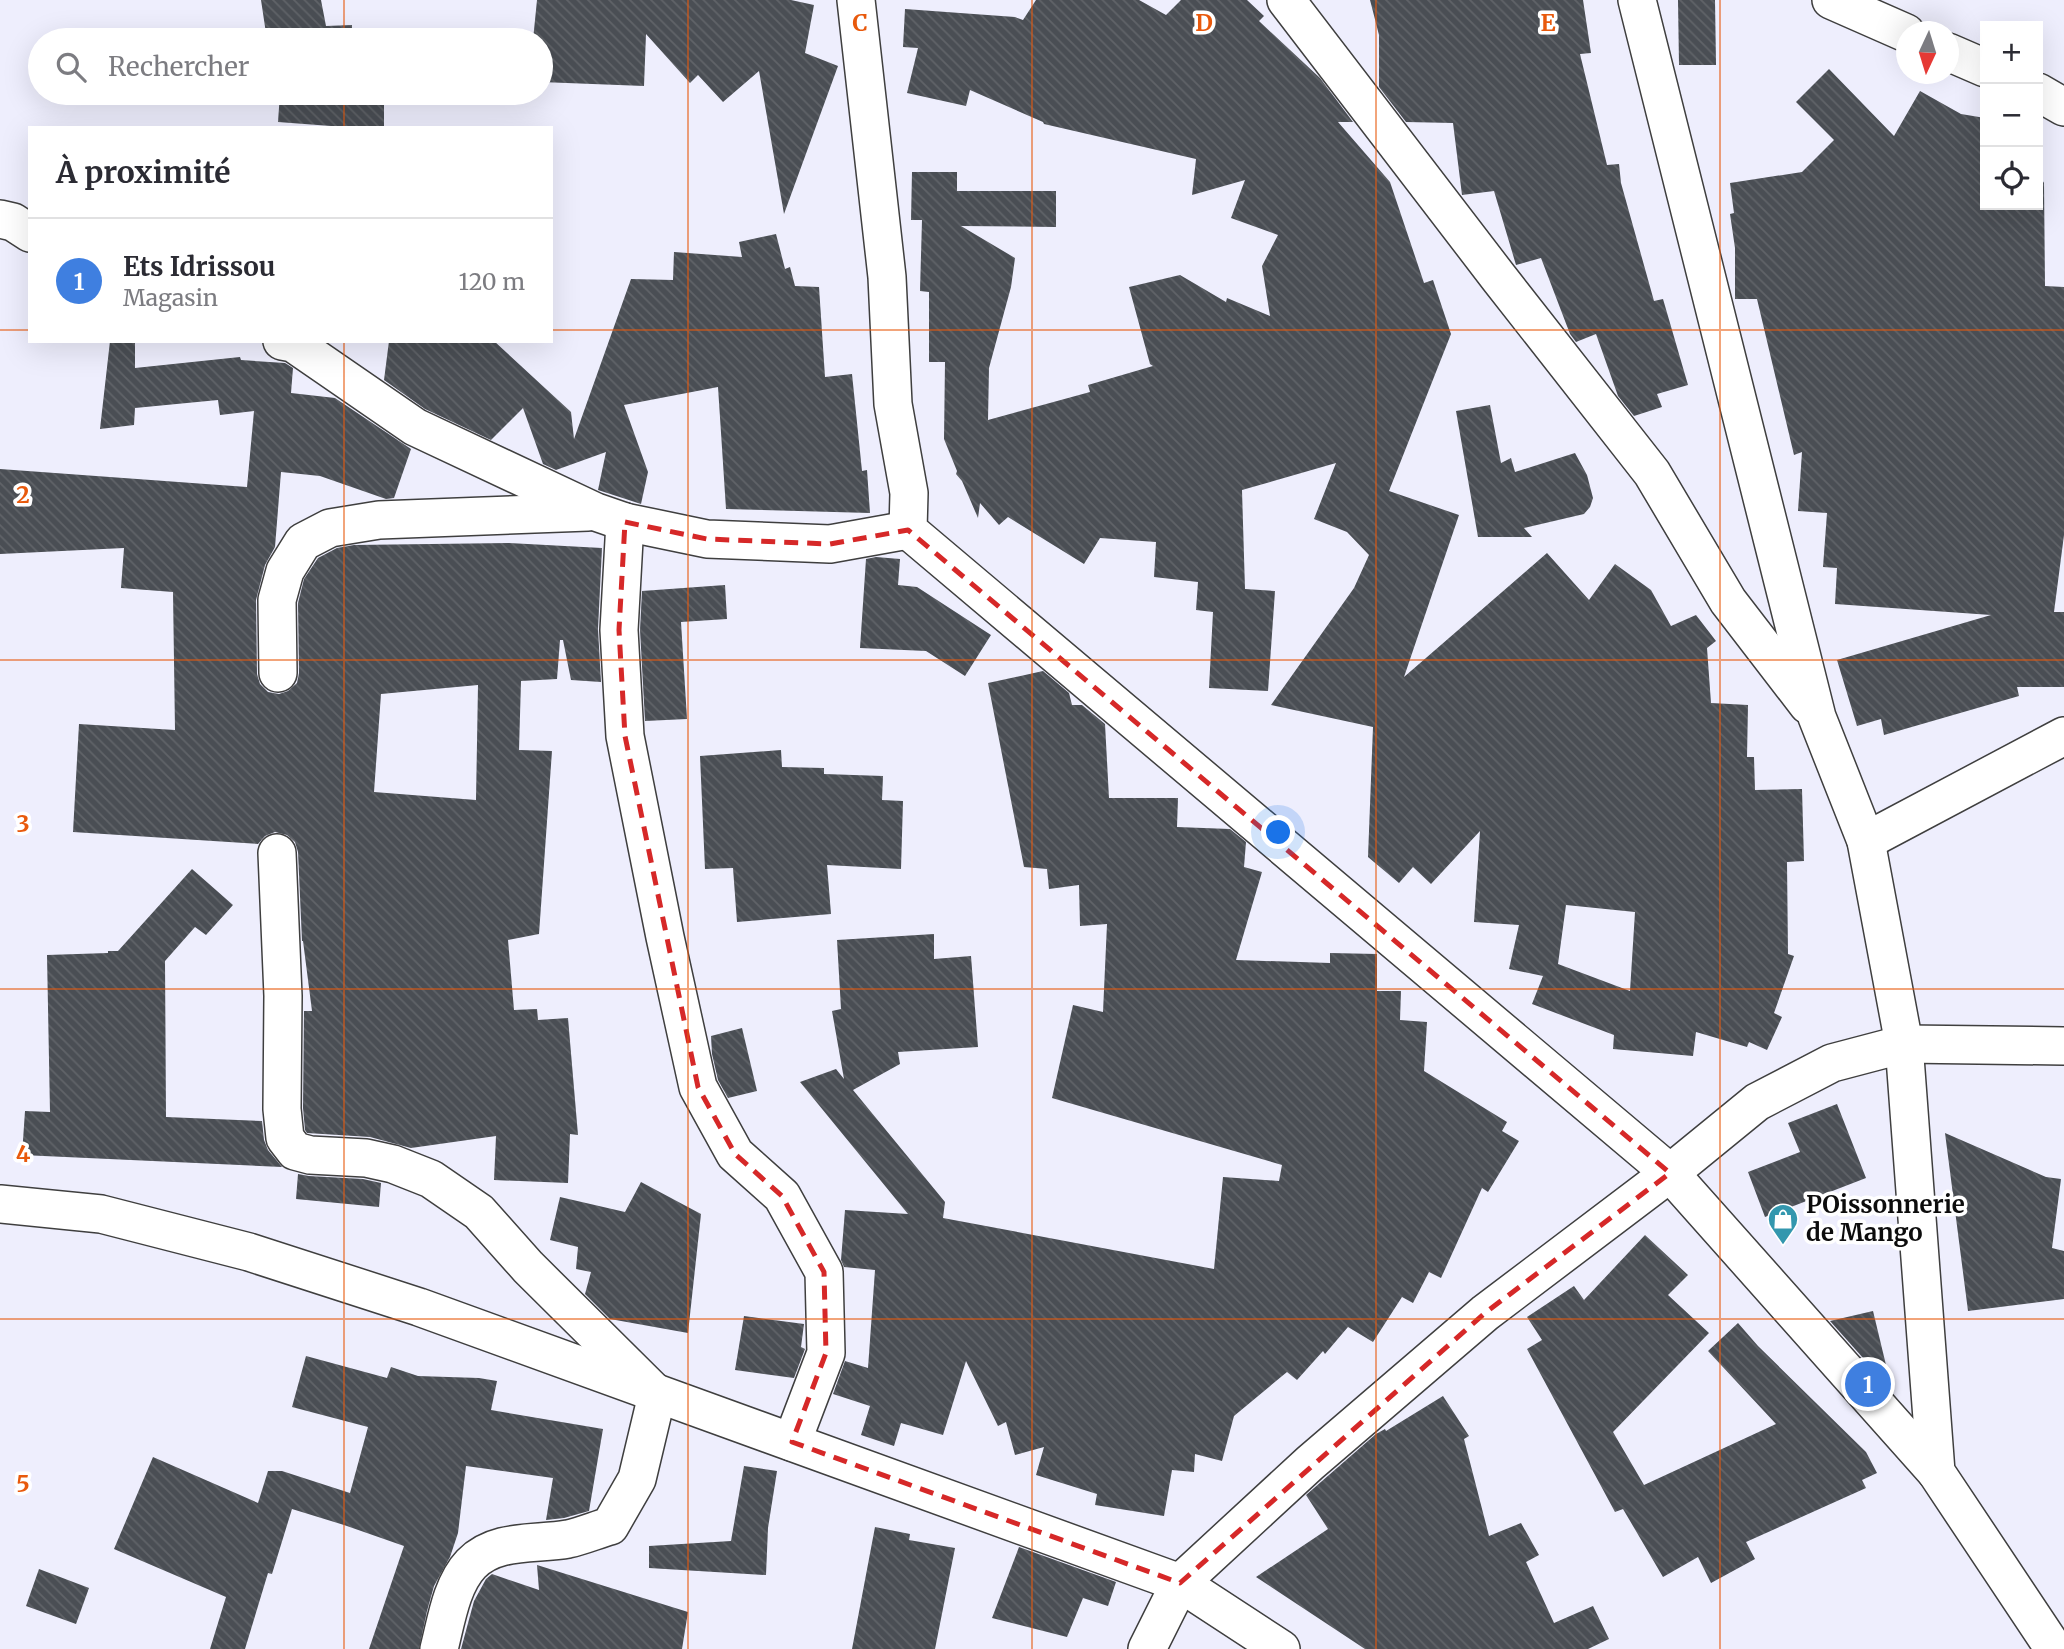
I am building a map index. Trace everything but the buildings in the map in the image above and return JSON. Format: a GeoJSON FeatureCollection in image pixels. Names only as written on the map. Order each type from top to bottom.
{"type":"FeatureCollection","features":[{"type":"Feature","properties":{"kind":"street"},"geometry":{"type":"LineString","coordinates":[[856,0],[887,277],[892,404],[909,493],[908,530]]}},
{"type":"Feature","properties":{"kind":"street"},"geometry":{"type":"LineString","coordinates":[[1286,0],[1652,473],[1728,601],[1817,717]]}},
{"type":"Feature","properties":{"kind":"street"},"geometry":{"type":"LineString","coordinates":[[1637,0],[1817,717],[1866,841],[1904,1044],[1936,1472]]}},
{"type":"Feature","properties":{"kind":"street"},"geometry":{"type":"LineString","coordinates":[[1831,0],[1896,29]]}},
{"type":"Feature","properties":{"kind":"street"},"geometry":{"type":"LineString","coordinates":[[1959,57],[1980,66]]}},
{"type":"Feature","properties":{"kind":"street"},"geometry":{"type":"LineString","coordinates":[[2043,95],[2064,107]]}},
{"type":"Feature","properties":{"kind":"street"},"geometry":{"type":"LineString","coordinates":[[0,219],[13,222],[28,232]]}},
{"type":"Feature","properties":{"kind":"street"},"geometry":{"type":"LineString","coordinates":[[293,343],[415,427],[610,517],[707,539],[830,544],[908,530]]}},
{"type":"Feature","properties":{"kind":"street"},"geometry":{"type":"LineString","coordinates":[[278,673],[277,600],[285,571],[303,542],[330,528],[379,520],[610,517]]}},
{"type":"Feature","properties":{"kind":"street"},"geometry":{"type":"LineString","coordinates":[[610,517],[625,736],[698,1087],[735,1154],[782,1196],[824,1272],[826,1353],[792,1442]]}},
{"type":"Feature","properties":{"kind":"street"},"geometry":{"type":"LineString","coordinates":[[908,530],[1670,1173],[1936,1472],[2054,1649]]}},
{"type":"Feature","properties":{"kind":"street"},"geometry":{"type":"LineString","coordinates":[[1866,841],[2064,736]]}},
{"type":"Feature","properties":{"kind":"street"},"geometry":{"type":"LineString","coordinates":[[277,853],[283,996],[282,1110],[285,1138],[295,1151],[310,1155],[366,1158],[393,1164],[431,1179],[469,1205],[479,1212],[528,1267],[657,1395]]}},
{"type":"Feature","properties":{"kind":"street"},"geometry":{"type":"LineString","coordinates":[[1147,1649],[1180,1583],[1310,1463],[1485,1313],[1670,1173],[1757,1102],[1832,1063],[1904,1044],[2064,1046]]}},
{"type":"Feature","properties":{"kind":"street"},"geometry":{"type":"LineString","coordinates":[[0,1204],[101,1214],[249,1252],[419,1307],[1180,1583],[1281,1649]]}},
{"type":"Feature","properties":{"kind":"street"},"geometry":{"type":"LineString","coordinates":[[439,1649],[456,1588],[470,1565],[480,1556],[499,1546],[569,1539],[610,1526],[637,1479],[657,1395]]}},
{"type":"Feature","properties":{"kind":"highlighted area"},"geometry":{"type":"Polygon","coordinates":[[[625,522],[707,539],[830,544],[908,530],[1670,1173],[1485,1313],[1180,1583],[792,1442],[826,1353],[824,1272],[782,1196],[735,1154],[698,1087],[625,736],[619,630],[625,522]]]}},
{"type":"Feature","properties":{"kind":"place","name":"POissonnerie de Mango"},"geometry":{"type":"Point","coordinates":[1783,1246]}},
{"type":"Feature","properties":{"kind":"place","name":"Ets Idrissou"},"geometry":{"type":"Point","coordinates":[1868,1384]}}]}
